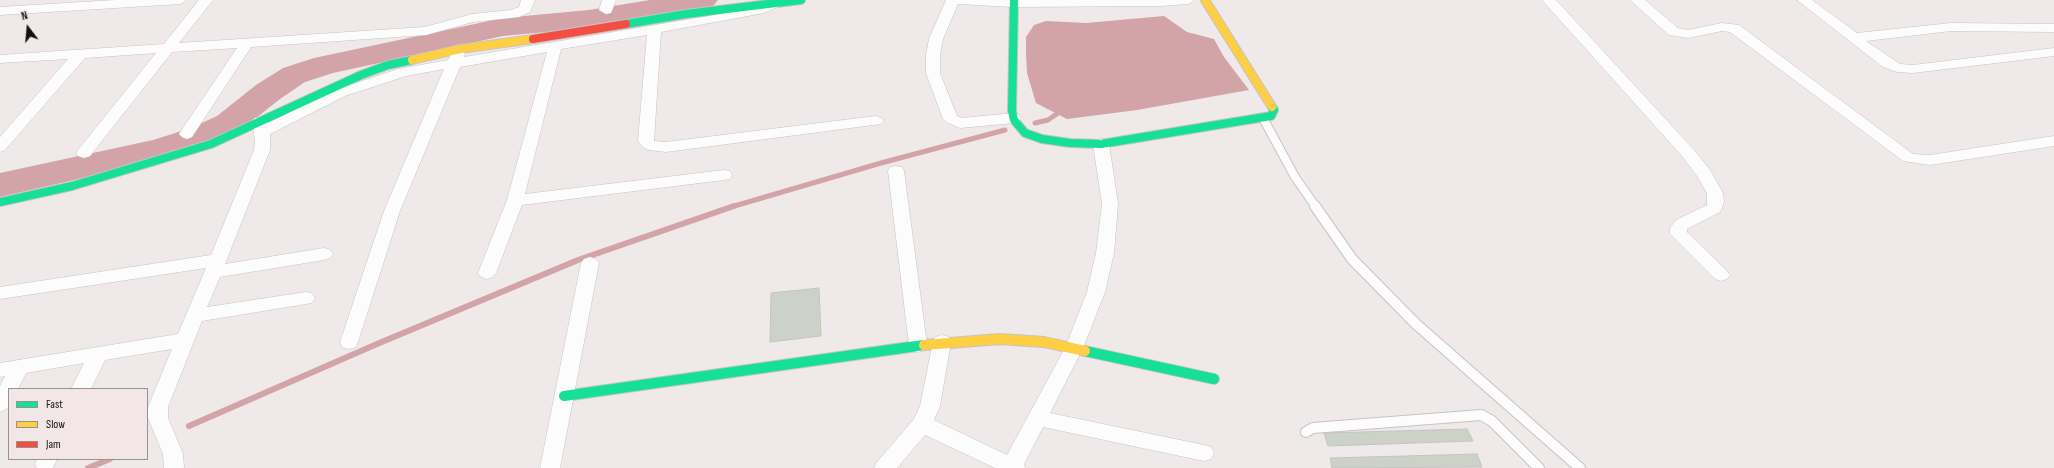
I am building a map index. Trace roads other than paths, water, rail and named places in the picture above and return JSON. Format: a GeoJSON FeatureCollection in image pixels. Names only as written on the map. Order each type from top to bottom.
{"type":"FeatureCollection","features":[{"type":"Feature","properties":{"kind":"street"},"geometry":{"type":"LineString","coordinates":[[0,11],[84,3],[180,0]]}},
{"type":"Feature","properties":{"kind":"street"},"geometry":{"type":"LineString","coordinates":[[84,153],[166,48],[206,0]]}},
{"type":"Feature","properties":{"kind":"street"},"geometry":{"type":"LineString","coordinates":[[0,59],[426,31],[472,18],[514,14],[525,9],[528,0]]}},
{"type":"Feature","properties":{"kind":"street"},"geometry":{"type":"LineString","coordinates":[[0,202],[72,186],[212,144],[261,127],[340,93],[375,80],[457,56],[559,36],[686,14],[801,0]]}},
{"type":"Feature","properties":{"kind":"street"},"geometry":{"type":"LineString","coordinates":[[953,0],[936,39],[933,55],[933,73],[951,119],[960,123],[1014,118]]}},
{"type":"Feature","properties":{"kind":"street"},"geometry":{"type":"LineString","coordinates":[[958,0],[1161,2],[1188,0]]}},
{"type":"Feature","properties":{"kind":"street"},"geometry":{"type":"LineString","coordinates":[[1014,1],[1012,111],[1014,118],[1025,133],[1042,139],[1070,143],[1102,144],[1271,116],[1274,110],[1205,0]]}},
{"type":"Feature","properties":{"kind":"street"},"geometry":{"type":"LineString","coordinates":[[1549,0],[1688,153],[1704,174],[1715,193],[1716,202],[1714,208],[1682,224],[1678,228],[1679,234],[1721,275]]}},
{"type":"Feature","properties":{"kind":"street"},"geometry":{"type":"LineString","coordinates":[[1637,0],[1674,32],[1688,34],[1722,27],[1734,28],[1909,158],[1930,160],[2054,141]]}},
{"type":"Feature","properties":{"kind":"street"},"geometry":{"type":"LineString","coordinates":[[1804,0],[1888,64],[1905,69],[2054,52]]}},
{"type":"Feature","properties":{"kind":"street"},"geometry":{"type":"LineString","coordinates":[[457,56],[555,47],[754,12],[778,2]]}},
{"type":"Feature","properties":{"kind":"street"},"geometry":{"type":"LineString","coordinates":[[1853,38],[1951,26],[2054,28]]}},
{"type":"Feature","properties":{"kind":"street"},"geometry":{"type":"LineString","coordinates":[[654,30],[646,141],[649,146],[666,148],[876,121]]}},
{"type":"Feature","properties":{"kind":"street"},"geometry":{"type":"LineString","coordinates":[[187,134],[246,44]]}},
{"type":"Feature","properties":{"kind":"street"},"geometry":{"type":"LineString","coordinates":[[487,273],[515,200],[555,47]]}},
{"type":"Feature","properties":{"kind":"street"},"geometry":{"type":"LineString","coordinates":[[1,146],[81,53]]}},
{"type":"Feature","properties":{"kind":"street"},"geometry":{"type":"LineString","coordinates":[[349,342],[392,211],[457,56]]}},
{"type":"Feature","properties":{"kind":"street"},"geometry":{"type":"LineString","coordinates":[[174,468],[173,454],[158,418],[158,407],[262,150],[261,127]]}},
{"type":"Feature","properties":{"kind":"street"},"geometry":{"type":"LineString","coordinates":[[922,424],[1013,467],[1074,348],[1096,292],[1105,253],[1110,204],[1102,144]]}},
{"type":"Feature","properties":{"kind":"street"},"geometry":{"type":"LineString","coordinates":[[896,171],[918,345]]}},
{"type":"Feature","properties":{"kind":"street"},"geometry":{"type":"LineString","coordinates":[[515,200],[724,175]]}},
{"type":"Feature","properties":{"kind":"street"},"geometry":{"type":"LineString","coordinates":[[0,293],[324,254]]}},
{"type":"Feature","properties":{"kind":"street"},"geometry":{"type":"LineString","coordinates":[[550,468],[590,263]]}},
{"type":"Feature","properties":{"kind":"street"},"geometry":{"type":"LineString","coordinates":[[194,316],[306,298]]}},
{"type":"Feature","properties":{"kind":"street"},"geometry":{"type":"LineString","coordinates":[[564,396],[918,345],[942,342],[1000,339],[1023,340],[1074,348],[1214,379]]}},
{"type":"Feature","properties":{"kind":"street"},"geometry":{"type":"LineString","coordinates":[[0,370],[184,340]]}},
{"type":"Feature","properties":{"kind":"street"},"geometry":{"type":"LineString","coordinates":[[884,468],[922,424],[930,406],[942,342]]}},
{"type":"Feature","properties":{"kind":"street"},"geometry":{"type":"LineString","coordinates":[[82,388],[98,354]]}},
{"type":"Feature","properties":{"kind":"street"},"geometry":{"type":"LineString","coordinates":[[9,388],[20,367]]}},
{"type":"Feature","properties":{"kind":"street"},"geometry":{"type":"LineString","coordinates":[[0,404],[8,389]]}},
{"type":"Feature","properties":{"kind":"street"},"geometry":{"type":"LineString","coordinates":[[1038,418],[1204,453]]}},
{"type":"Feature","properties":{"kind":"lane"},"geometry":{"type":"LineString","coordinates":[[1263,118],[1295,176],[1352,259],[1416,324],[1580,468]]}},
{"type":"Feature","properties":{"kind":"lane"},"geometry":{"type":"LineString","coordinates":[[1306,432],[1313,428],[1481,415],[1492,421],[1539,468]]}},
{"type":"Feature","properties":{"kind":"waterway"},"geometry":{"type":"LineString","coordinates":[[0,185],[161,149],[203,135],[229,123],[268,92],[294,75],[325,65],[503,27],[589,19],[703,0]]}},
{"type":"Feature","properties":{"kind":"waterway"},"geometry":{"type":"LineString","coordinates":[[1035,123],[1048,120],[1061,111]]}},
{"type":"Feature","properties":{"kind":"waterway"},"geometry":{"type":"LineString","coordinates":[[732,207],[881,163],[1005,130]]}},
{"type":"Feature","properties":{"kind":"waterway"},"geometry":{"type":"LineString","coordinates":[[189,426],[377,344],[578,260],[732,207]]}},
{"type":"Feature","properties":{"kind":"waterway"},"geometry":{"type":"LineString","coordinates":[[88,468],[108,460]]}}]}
